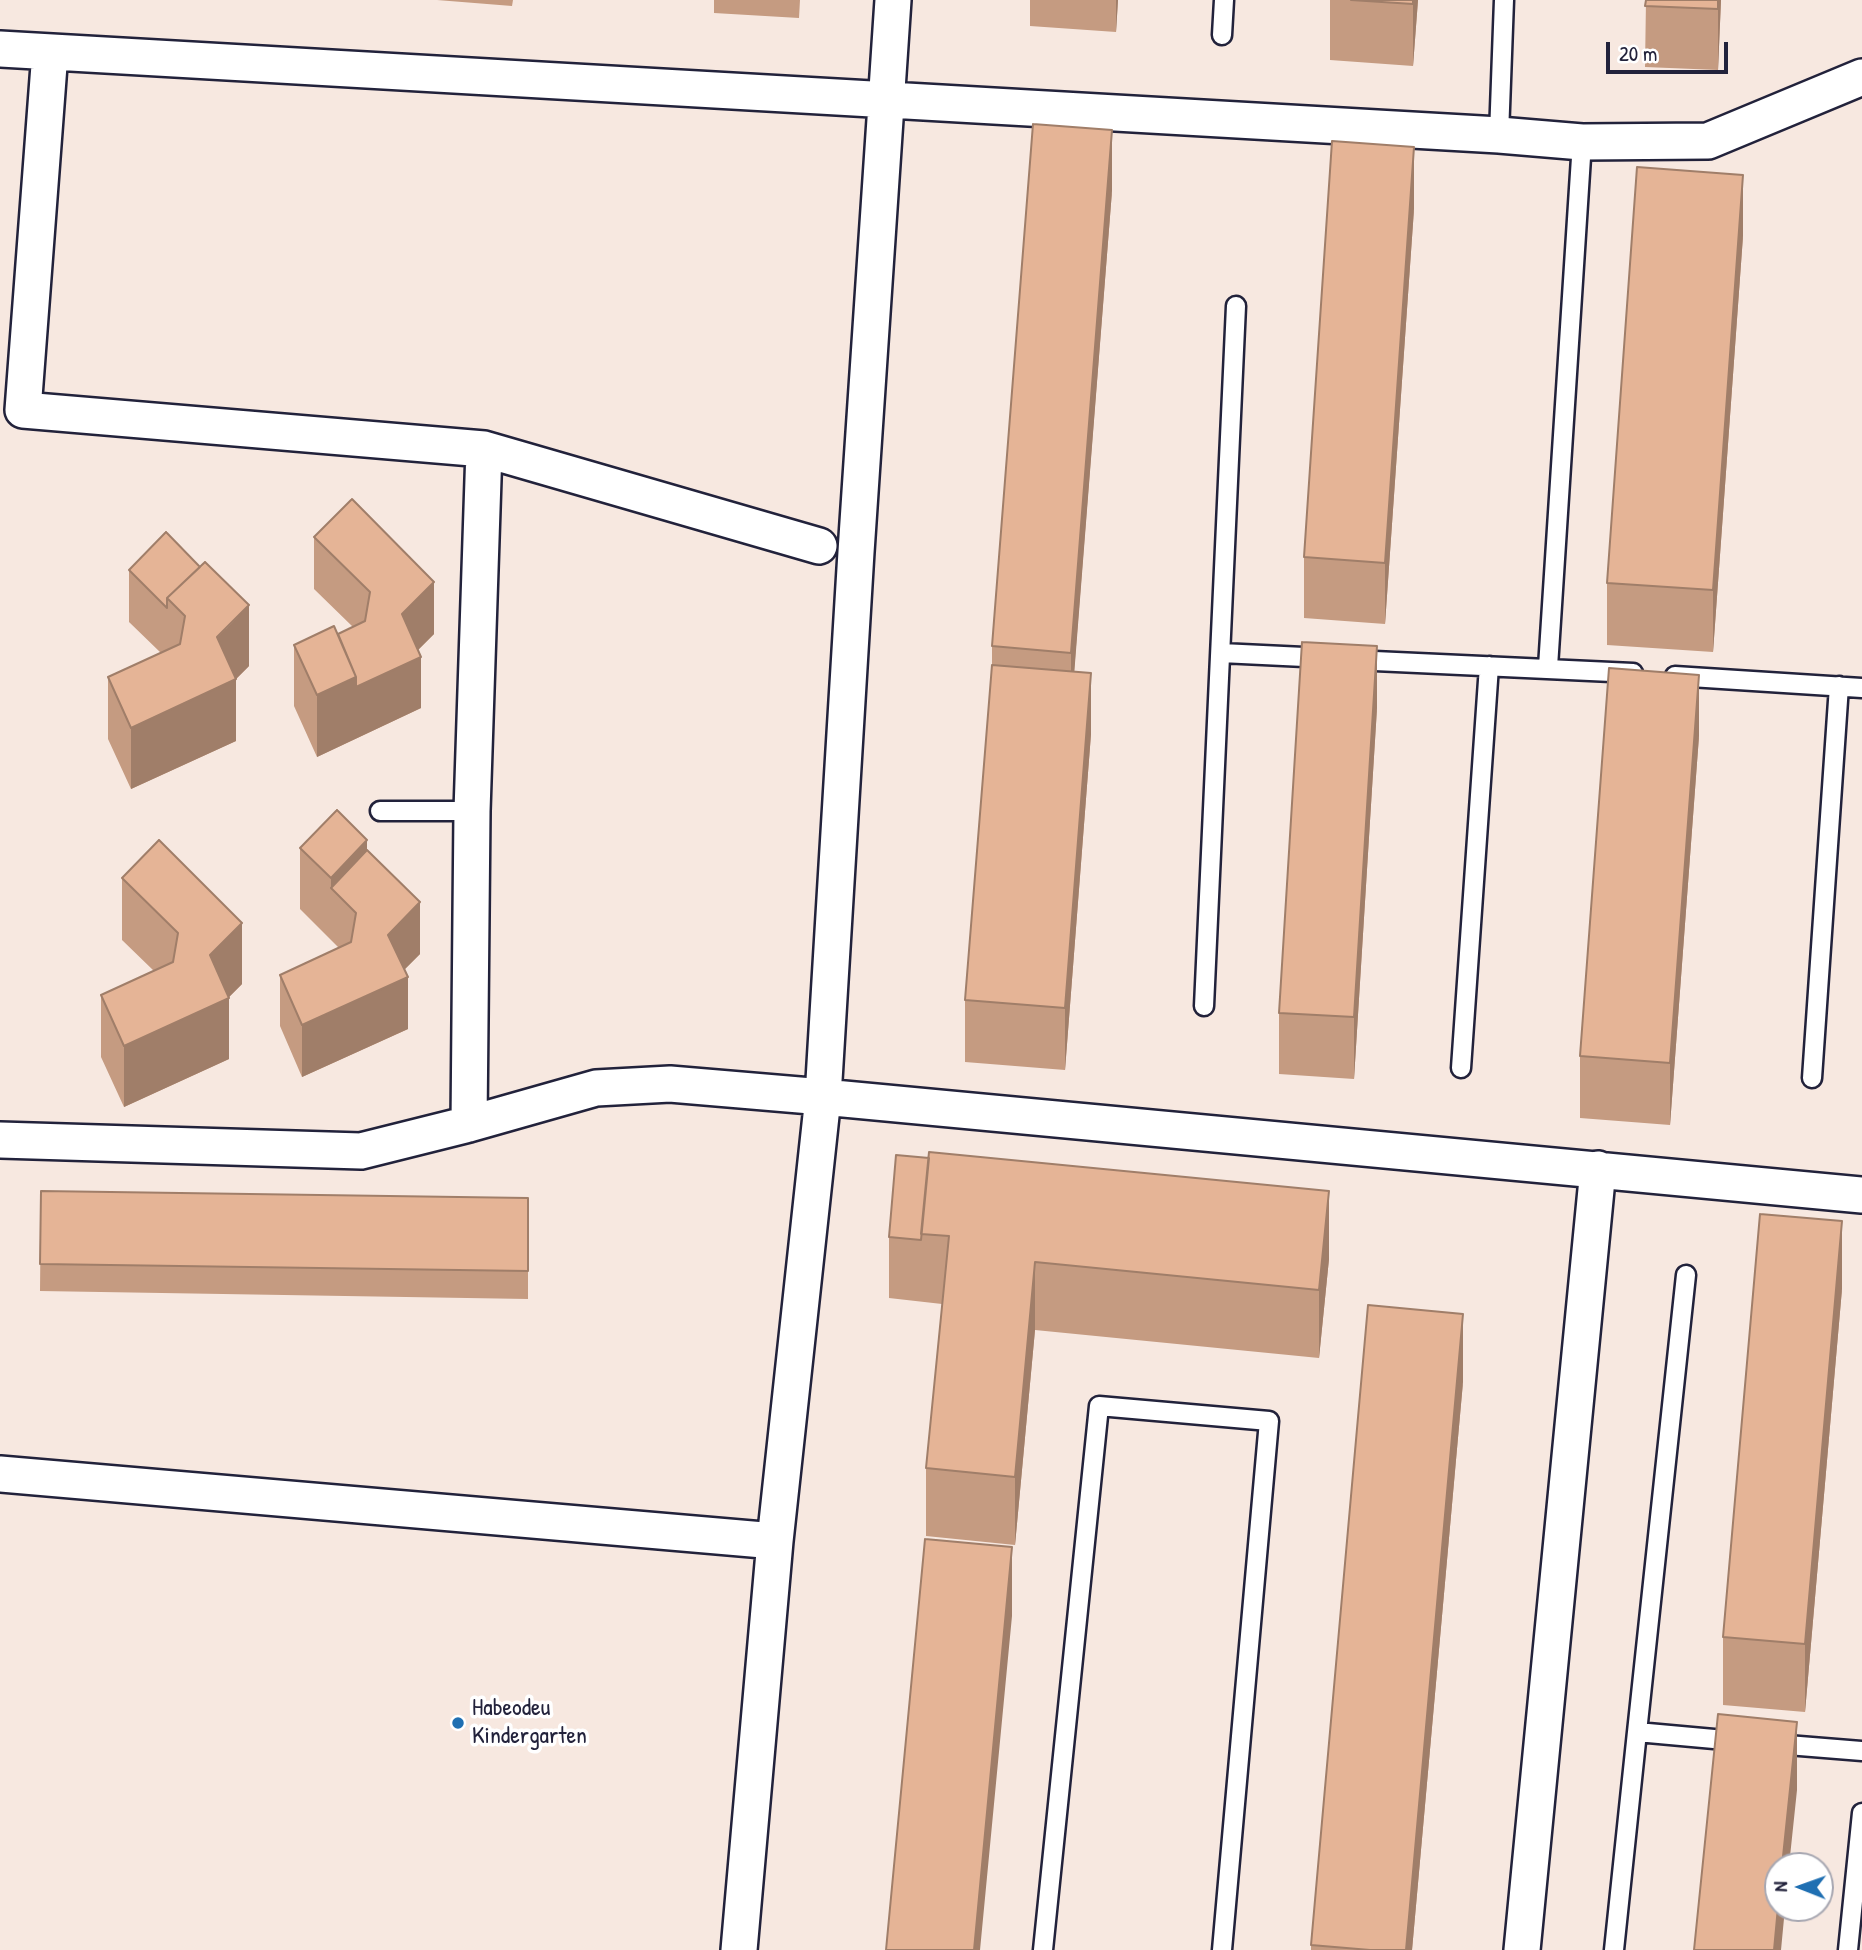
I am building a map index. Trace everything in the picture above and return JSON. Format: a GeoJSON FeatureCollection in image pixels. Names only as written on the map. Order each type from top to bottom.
{"type":"FeatureCollection","features":[{"type":"Feature","properties":{"kind":"street"},"geometry":{"type":"LineString","coordinates":[[739,1950],[775,1541],[823,1097],[893,0]]}},
{"type":"Feature","properties":{"kind":"street"},"geometry":{"type":"LineString","coordinates":[[0,49],[1499,135],[1582,142],[1708,141],[1862,77]]}},
{"type":"Feature","properties":{"kind":"street"},"geometry":{"type":"LineString","coordinates":[[50,52],[23,410],[484,449],[819,547]]}},
{"type":"Feature","properties":{"kind":"street"},"geometry":{"type":"LineString","coordinates":[[469,1124],[472,811],[484,449]]}},
{"type":"Feature","properties":{"kind":"street"},"geometry":{"type":"LineString","coordinates":[[0,1140],[361,1151],[596,1088],[670,1084],[1862,1195]]}},
{"type":"Feature","properties":{"kind":"street"},"geometry":{"type":"LineString","coordinates":[[1522,1950],[1598,1169]]}},
{"type":"Feature","properties":{"kind":"street"},"geometry":{"type":"LineString","coordinates":[[0,1474],[775,1541]]}},
{"type":"Feature","properties":{"kind":"lane"},"geometry":{"type":"LineString","coordinates":[[1222,35],[1224,0]]}},
{"type":"Feature","properties":{"kind":"lane"},"geometry":{"type":"LineString","coordinates":[[1499,135],[1504,0]]}},
{"type":"Feature","properties":{"kind":"lane"},"geometry":{"type":"LineString","coordinates":[[1548,667],[1582,142]]}},
{"type":"Feature","properties":{"kind":"lane"},"geometry":{"type":"LineString","coordinates":[[1204,1006],[1236,306]]}},
{"type":"Feature","properties":{"kind":"lane"},"geometry":{"type":"LineString","coordinates":[[1220,653],[1548,667],[1862,688]]}},
{"type":"Feature","properties":{"kind":"lane"},"geometry":{"type":"LineString","coordinates":[[1461,1069],[1489,666]]}},
{"type":"Feature","properties":{"kind":"lane"},"geometry":{"type":"LineString","coordinates":[[1812,1078],[1839,686]]}},
{"type":"Feature","properties":{"kind":"lane"},"geometry":{"type":"LineString","coordinates":[[380,811],[472,811]]}},
{"type":"Feature","properties":{"kind":"lane"},"geometry":{"type":"LineString","coordinates":[[1614,1950],[1686,1275]]}},
{"type":"Feature","properties":{"kind":"lane"},"geometry":{"type":"LineString","coordinates":[[1043,1950],[1099,1406],[1269,1421],[1222,1950]]}},
{"type":"Feature","properties":{"kind":"lane"},"geometry":{"type":"LineString","coordinates":[[1637,1732],[1862,1751]]}},
{"type":"Feature","properties":{"kind":"lane"},"geometry":{"type":"LineString","coordinates":[[1848,1950],[1862,1813]]}},
{"type":"Feature","properties":{"kind":"building"},"geometry":{"type":"Polygon","coordinates":[[[1351,0],[1413,0],[1413,4],[1351,0]]]}},
{"type":"Feature","properties":{"kind":"building"},"geometry":{"type":"Polygon","coordinates":[[[1646,0],[1718,0],[1718,9],[1645,6],[1646,0]]]}},
{"type":"Feature","properties":{"kind":"building"},"geometry":{"type":"Polygon","coordinates":[[[1033,124],[1112,130],[1071,653],[992,646],[1033,124]]]}},
{"type":"Feature","properties":{"kind":"building"},"geometry":{"type":"Polygon","coordinates":[[[1332,141],[1414,147],[1385,563],[1304,557],[1332,141]]]}},
{"type":"Feature","properties":{"kind":"building"},"geometry":{"type":"Polygon","coordinates":[[[1637,167],[1743,175],[1713,590],[1607,583],[1637,167]]]}},
{"type":"Feature","properties":{"kind":"building"},"geometry":{"type":"Polygon","coordinates":[[[352,499],[434,582],[402,614],[421,657],[356,687],[356,677],[338,634],[365,621],[370,592],[314,537],[352,499]]]}},
{"type":"Feature","properties":{"kind":"building"},"geometry":{"type":"Polygon","coordinates":[[[166,532],[200,567],[167,598],[167,608],[129,570],[166,532]]]}},
{"type":"Feature","properties":{"kind":"building"},"geometry":{"type":"Polygon","coordinates":[[[205,562],[249,605],[217,637],[236,679],[131,728],[108,677],[180,644],[185,616],[167,598],[205,562]]]}},
{"type":"Feature","properties":{"kind":"building"},"geometry":{"type":"Polygon","coordinates":[[[334,626],[356,677],[317,695],[294,645],[334,626]]]}},
{"type":"Feature","properties":{"kind":"building"},"geometry":{"type":"Polygon","coordinates":[[[1302,642],[1377,646],[1354,1017],[1279,1013],[1302,642]]]}},
{"type":"Feature","properties":{"kind":"building"},"geometry":{"type":"Polygon","coordinates":[[[992,665],[1091,673],[1065,1008],[965,1000],[992,665]]]}},
{"type":"Feature","properties":{"kind":"building"},"geometry":{"type":"Polygon","coordinates":[[[1609,668],[1699,675],[1670,1063],[1580,1056],[1609,668]]]}},
{"type":"Feature","properties":{"kind":"building"},"geometry":{"type":"Polygon","coordinates":[[[337,810],[367,840],[331,878],[300,848],[337,810]]]}},
{"type":"Feature","properties":{"kind":"building"},"geometry":{"type":"Polygon","coordinates":[[[159,840],[242,923],[210,955],[229,998],[124,1046],[101,995],[173,962],[178,933],[122,878],[159,840]]]}},
{"type":"Feature","properties":{"kind":"building"},"geometry":{"type":"Polygon","coordinates":[[[367,850],[420,902],[388,935],[408,977],[302,1025],[280,975],[351,942],[356,913],[331,888],[367,850]]]}},
{"type":"Feature","properties":{"kind":"building"},"geometry":{"type":"Polygon","coordinates":[[[929,1152],[1329,1191],[1319,1290],[1035,1262],[1015,1477],[926,1468],[949,1236],[921,1234],[929,1152]]]}},
{"type":"Feature","properties":{"kind":"building"},"geometry":{"type":"Polygon","coordinates":[[[896,1155],[929,1158],[921,1240],[889,1237],[896,1155]]]}},
{"type":"Feature","properties":{"kind":"building"},"geometry":{"type":"Polygon","coordinates":[[[41,1191],[528,1198],[528,1271],[40,1264],[41,1191]]]}},
{"type":"Feature","properties":{"kind":"building"},"geometry":{"type":"Polygon","coordinates":[[[1760,1214],[1842,1221],[1805,1644],[1723,1637],[1760,1214]]]}},
{"type":"Feature","properties":{"kind":"building"},"geometry":{"type":"Polygon","coordinates":[[[1368,1305],[1463,1314],[1406,1950],[1311,1945],[1368,1305]]]}},
{"type":"Feature","properties":{"kind":"building"},"geometry":{"type":"Polygon","coordinates":[[[925,1539],[1012,1547],[974,1950],[886,1950],[925,1539]]]}},
{"type":"Feature","properties":{"kind":"building"},"geometry":{"type":"Polygon","coordinates":[[[1718,1714],[1797,1722],[1783,1852],[1764,1852],[1764,1922],[1777,1922],[1774,1950],[1694,1950],[1718,1714]]]}},
{"type":"Feature","properties":{"kind":"place","name":"Habeodeu Kindergarten"},"geometry":{"type":"Point","coordinates":[458,1723]}}]}
